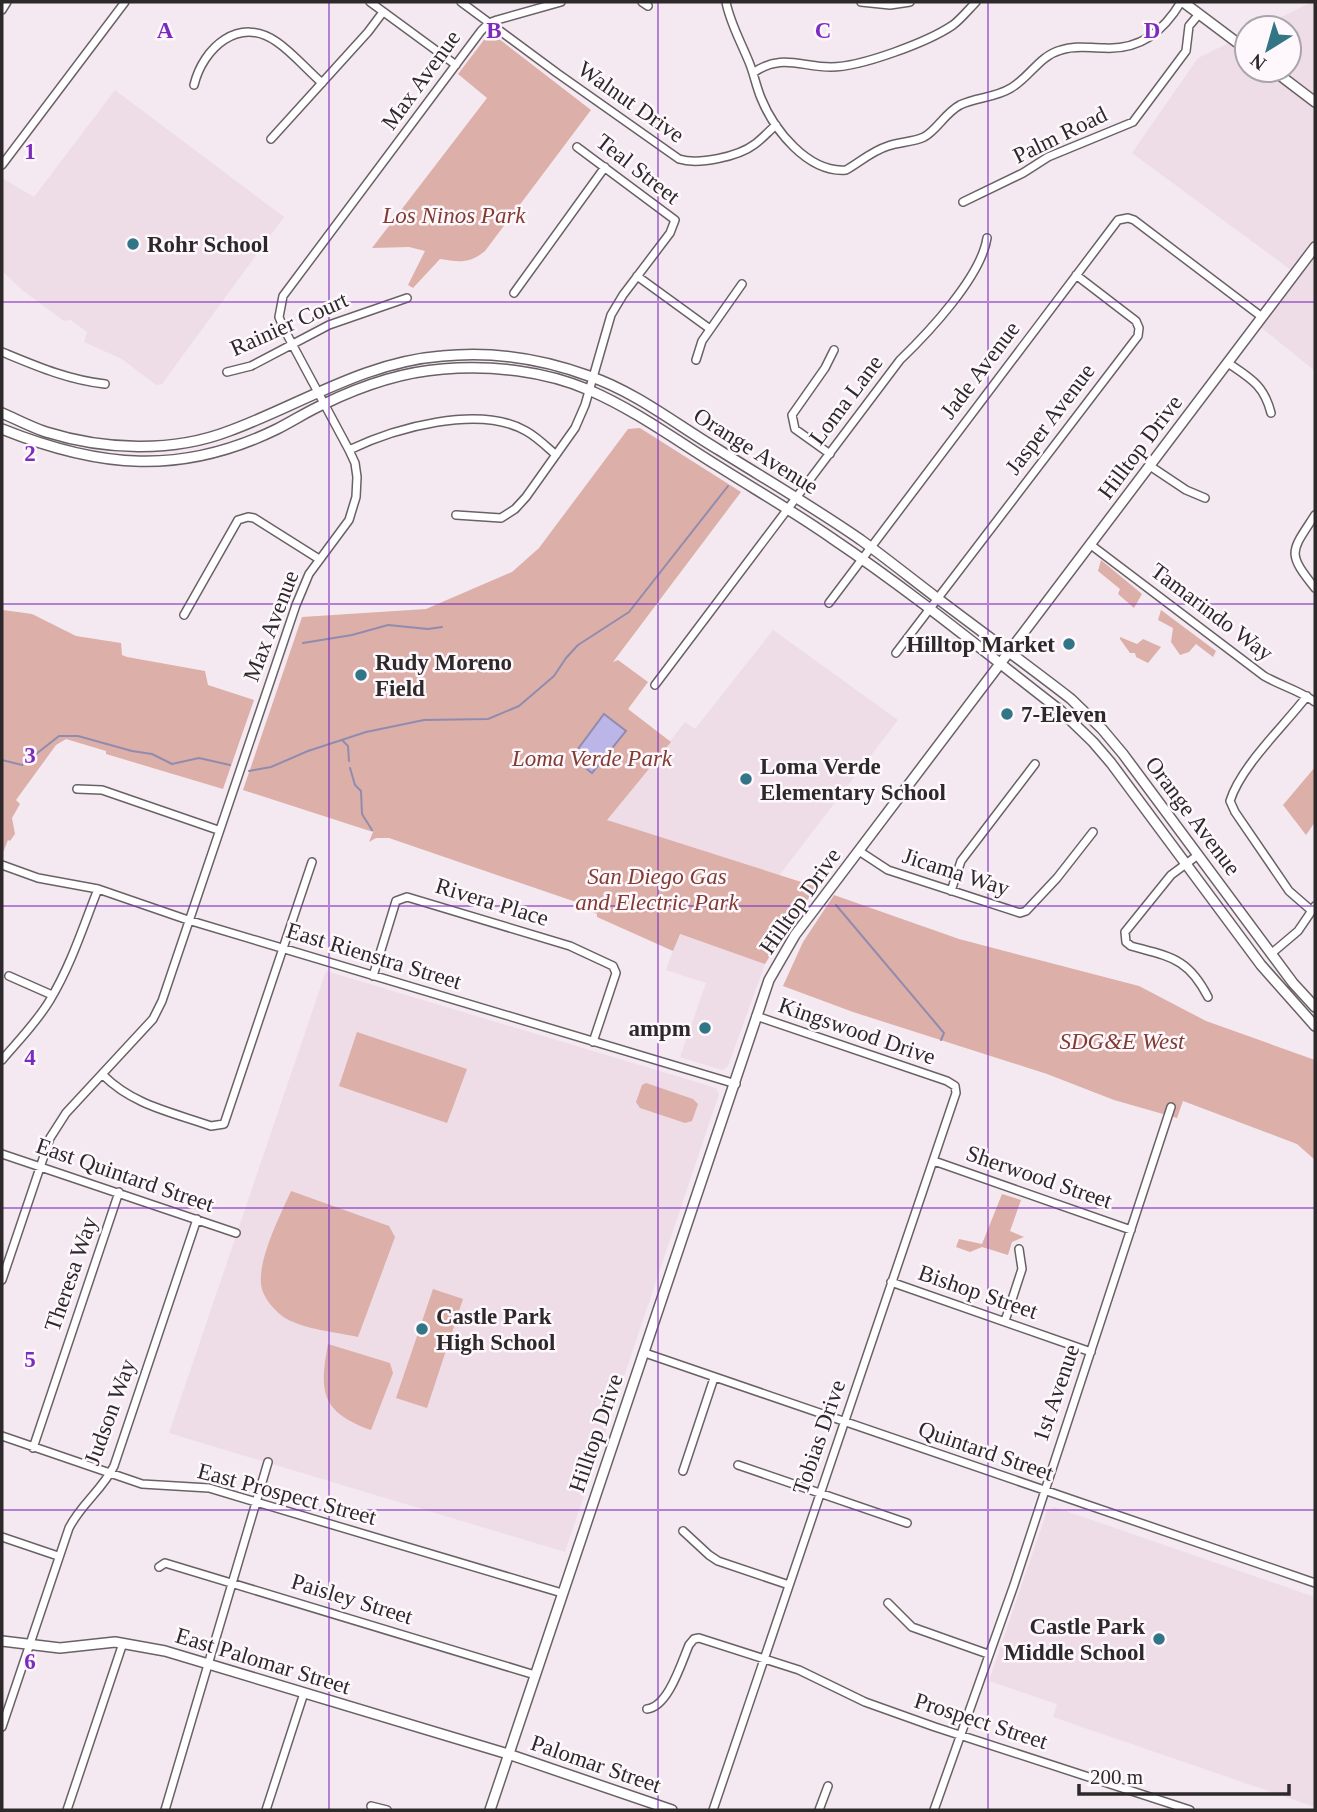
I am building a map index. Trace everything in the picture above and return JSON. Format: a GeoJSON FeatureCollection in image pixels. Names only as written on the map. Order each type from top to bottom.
{"type":"FeatureCollection","features":[{"type":"Feature","properties":{"kind":"main road"},"geometry":{"type":"LineString","coordinates":[[1182,2],[1233,40]]}},
{"type":"Feature","properties":{"kind":"main road"},"geometry":{"type":"LineString","coordinates":[[1291,84],[1315,102]]}},
{"type":"Feature","properties":{"kind":"main road","name":"Hilltop Drive"},"geometry":{"type":"LineString","coordinates":[[490,1810],[769,980],[795,936],[1315,247]]}},
{"type":"Feature","properties":{"kind":"main road","name":"Orange Avenue"},"geometry":{"type":"LineString","coordinates":[[2,414],[45,431],[78,439],[114,445],[169,444],[225,433],[369,371],[408,360],[477,354],[513,357],[593,377],[640,401],[870,547],[1071,699],[1102,729],[1293,983],[1315,1007]]}},
{"type":"Feature","properties":{"kind":"main road","name":"Orange Avenue"},"geometry":{"type":"LineString","coordinates":[[2,429],[43,446],[74,454],[143,462],[187,460],[233,448],[275,430],[323,404],[374,383],[444,369],[507,370],[549,378],[589,390],[634,414],[862,559],[1061,711],[1093,741],[1259,962],[1315,1026]]}},
{"type":"Feature","properties":{"kind":"main road"},"geometry":{"type":"LineString","coordinates":[[1259,962],[1272,953]]}},
{"type":"Feature","properties":{"kind":"main road","name":"East Palomar Street"},"geometry":{"type":"LineString","coordinates":[[2,1641],[60,1648],[123,1643],[165,1651],[508,1754]]}},
{"type":"Feature","properties":{"kind":"main road","name":"Palomar Street"},"geometry":{"type":"LineString","coordinates":[[508,1754],[672,1810]]}},
{"type":"Feature","properties":{"kind":"street"},"geometry":{"type":"LineString","coordinates":[[2,10],[7,2]]}},
{"type":"Feature","properties":{"kind":"street"},"geometry":{"type":"LineString","coordinates":[[2,165],[125,2]]}},
{"type":"Feature","properties":{"kind":"street"},"geometry":{"type":"LineString","coordinates":[[370,2],[456,65]]}},
{"type":"Feature","properties":{"kind":"street","name":"Walnut Drive"},"geometry":{"type":"LineString","coordinates":[[461,2],[678,159],[690,162],[733,155],[753,146],[776,125]]}},
{"type":"Feature","properties":{"kind":"street"},"geometry":{"type":"LineString","coordinates":[[489,23],[561,2]]}},
{"type":"Feature","properties":{"kind":"street"},"geometry":{"type":"LineString","coordinates":[[726,2],[761,97],[776,125],[810,161],[827,169],[846,170],[885,147],[924,137],[946,114],[960,105],[1010,89],[1043,58],[1057,51],[1079,47],[1123,48],[1144,41],[1154,35],[1182,2]]}},
{"type":"Feature","properties":{"kind":"street"},"geometry":{"type":"LineString","coordinates":[[861,2],[890,5],[910,2]]}},
{"type":"Feature","properties":{"kind":"street"},"geometry":{"type":"LineString","coordinates":[[753,73],[779,61],[830,67],[852,66],[876,60],[947,28],[976,2]]}},
{"type":"Feature","properties":{"kind":"street"},"geometry":{"type":"LineString","coordinates":[[271,139],[383,12]]}},
{"type":"Feature","properties":{"kind":"street","name":"Palm Road"},"geometry":{"type":"LineString","coordinates":[[963,202],[1023,173],[1048,157],[1133,122],[1186,51],[1189,26],[1199,14]]}},
{"type":"Feature","properties":{"kind":"street","name":"Max Avenue"},"geometry":{"type":"LineString","coordinates":[[2,1280],[50,1138],[57,1126],[153,1018],[162,1001],[296,605],[307,579],[349,520],[354,505],[357,477],[355,463],[292,344],[279,317],[279,306],[283,296],[489,23]]}},
{"type":"Feature","properties":{"kind":"street"},"geometry":{"type":"LineString","coordinates":[[194,85],[198,67],[219,42],[249,33],[277,42],[322,83]]}},
{"type":"Feature","properties":{"kind":"street","name":"Teal Street"},"geometry":{"type":"LineString","coordinates":[[577,147],[675,220],[638,276]]}},
{"type":"Feature","properties":{"kind":"street"},"geometry":{"type":"LineString","coordinates":[[514,293],[605,167]]}},
{"type":"Feature","properties":{"kind":"street","name":"Jade Avenue"},"geometry":{"type":"LineString","coordinates":[[829,603],[1121,218],[1134,220],[1262,317]]}},
{"type":"Feature","properties":{"kind":"street","name":"Loma Lane"},"geometry":{"type":"LineString","coordinates":[[655,685],[900,360],[937,321],[981,261],[987,238]]}},
{"type":"Feature","properties":{"kind":"street","name":"Jasper Avenue"},"geometry":{"type":"LineString","coordinates":[[896,653],[1138,336],[1136,321],[1076,275]]}},
{"type":"Feature","properties":{"kind":"street"},"geometry":{"type":"LineString","coordinates":[[456,515],[501,518],[526,497],[575,428],[611,315],[638,276],[710,329]]}},
{"type":"Feature","properties":{"kind":"street"},"geometry":{"type":"LineString","coordinates":[[696,360],[702,341],[742,284]]}},
{"type":"Feature","properties":{"kind":"street","name":"Rainier Court"},"geometry":{"type":"LineString","coordinates":[[227,372],[251,366],[329,325],[407,298]]}},
{"type":"Feature","properties":{"kind":"street"},"geometry":{"type":"LineString","coordinates":[[830,454],[795,429],[792,415],[825,368],[834,350]]}},
{"type":"Feature","properties":{"kind":"street"},"geometry":{"type":"LineString","coordinates":[[2,352],[64,377],[105,384]]}},
{"type":"Feature","properties":{"kind":"street"},"geometry":{"type":"LineString","coordinates":[[1228,363],[1259,385],[1267,397],[1271,412]]}},
{"type":"Feature","properties":{"kind":"street"},"geometry":{"type":"LineString","coordinates":[[349,450],[402,428],[464,421],[502,422],[526,431],[556,455]]}},
{"type":"Feature","properties":{"kind":"street"},"geometry":{"type":"LineString","coordinates":[[1150,466],[1186,490],[1205,498]]}},
{"type":"Feature","properties":{"kind":"street"},"geometry":{"type":"LineString","coordinates":[[1315,515],[1294,547],[1294,559],[1315,588]]}},
{"type":"Feature","properties":{"kind":"street"},"geometry":{"type":"LineString","coordinates":[[184,615],[239,520],[254,518],[319,559]]}},
{"type":"Feature","properties":{"kind":"street","name":"Tamarindo Way"},"geometry":{"type":"LineString","coordinates":[[1091,545],[1264,676],[1315,702]]}},
{"type":"Feature","properties":{"kind":"street"},"geometry":{"type":"LineString","coordinates":[[1272,953],[1298,931],[1314,908],[1289,891],[1230,801],[1233,790],[1248,768],[1307,696]]}},
{"type":"Feature","properties":{"kind":"street"},"geometry":{"type":"LineString","coordinates":[[951,891],[961,861],[1035,764]]}},
{"type":"Feature","properties":{"kind":"street"},"geometry":{"type":"LineString","coordinates":[[77,789],[102,790],[218,830]]}},
{"type":"Feature","properties":{"kind":"street","name":"Jicama Way"},"geometry":{"type":"LineString","coordinates":[[859,851],[888,870],[1020,914],[1057,878],[1093,832]]}},
{"type":"Feature","properties":{"kind":"street"},"geometry":{"type":"LineString","coordinates":[[1198,855],[1171,875],[1125,932],[1126,942],[1130,946],[1175,959],[1182,964],[1200,980],[1208,997]]}},
{"type":"Feature","properties":{"kind":"street"},"geometry":{"type":"LineString","coordinates":[[103,1075],[118,1090],[132,1098],[211,1126],[224,1124],[312,862]]}},
{"type":"Feature","properties":{"kind":"street","name":"East Rienstra Street"},"geometry":{"type":"LineString","coordinates":[[2,865],[38,878],[98,889],[188,920],[736,1084]]}},
{"type":"Feature","properties":{"kind":"street"},"geometry":{"type":"LineString","coordinates":[[2,1060],[35,1022],[52,996],[74,955],[98,889]]}},
{"type":"Feature","properties":{"kind":"street","name":"Rivera Place"},"geometry":{"type":"LineString","coordinates":[[373,976],[399,898],[407,897],[563,943],[613,966],[616,973],[593,1042]]}},
{"type":"Feature","properties":{"kind":"street"},"geometry":{"type":"LineString","coordinates":[[9,976],[52,996]]}},
{"type":"Feature","properties":{"kind":"street","name":"Kingswood Drive"},"geometry":{"type":"LineString","coordinates":[[756,1016],[947,1081]]}},
{"type":"Feature","properties":{"kind":"street","name":"Tobias Drive"},"geometry":{"type":"LineString","coordinates":[[713,1810],[956,1093],[954,1086],[947,1081]]}},
{"type":"Feature","properties":{"kind":"street","name":"1st Avenue"},"geometry":{"type":"LineString","coordinates":[[934,1810],[1014,1584],[1171,1107]]}},
{"type":"Feature","properties":{"kind":"street","name":"East Quintard Street"},"geometry":{"type":"LineString","coordinates":[[2,1154],[236,1233]]}},
{"type":"Feature","properties":{"kind":"street","name":"Sherwood Street"},"geometry":{"type":"LineString","coordinates":[[934,1161],[1131,1230]]}},
{"type":"Feature","properties":{"kind":"street","name":"Theresa Way"},"geometry":{"type":"LineString","coordinates":[[33,1448],[119,1192]]}},
{"type":"Feature","properties":{"kind":"street","name":"Judson Way"},"geometry":{"type":"LineString","coordinates":[[2,1727],[58,1556],[76,1515],[110,1474],[197,1219]]}},
{"type":"Feature","properties":{"kind":"street"},"geometry":{"type":"LineString","coordinates":[[1005,1321],[1022,1269],[1019,1249]]}},
{"type":"Feature","properties":{"kind":"street","name":"Bishop Street"},"geometry":{"type":"LineString","coordinates":[[891,1282],[1091,1352]]}},
{"type":"Feature","properties":{"kind":"street","name":"Quintard Street"},"geometry":{"type":"LineString","coordinates":[[645,1353],[1315,1583]]}},
{"type":"Feature","properties":{"kind":"street"},"geometry":{"type":"LineString","coordinates":[[683,1471],[714,1378]]}},
{"type":"Feature","properties":{"kind":"street","name":"East Prospect Street"},"geometry":{"type":"LineString","coordinates":[[2,1436],[110,1474],[156,1487],[209,1488],[562,1593]]}},
{"type":"Feature","properties":{"kind":"street"},"geometry":{"type":"LineString","coordinates":[[165,1810],[268,1462]]}},
{"type":"Feature","properties":{"kind":"street"},"geometry":{"type":"LineString","coordinates":[[738,1465],[907,1523]]}},
{"type":"Feature","properties":{"kind":"street"},"geometry":{"type":"LineString","coordinates":[[682,1531],[719,1561],[789,1585]]}},
{"type":"Feature","properties":{"kind":"street"},"geometry":{"type":"LineString","coordinates":[[2,1537],[58,1556]]}},
{"type":"Feature","properties":{"kind":"street","name":"Paisley Street"},"geometry":{"type":"LineString","coordinates":[[159,1567],[165,1563],[535,1675]]}},
{"type":"Feature","properties":{"kind":"street"},"geometry":{"type":"LineString","coordinates":[[888,1603],[912,1627],[988,1654]]}},
{"type":"Feature","properties":{"kind":"street","name":"Prospect Street"},"geometry":{"type":"LineString","coordinates":[[647,1709],[655,1709],[663,1701],[694,1639],[713,1641],[799,1670],[865,1702],[1190,1810]]}},
{"type":"Feature","properties":{"kind":"street"},"geometry":{"type":"LineString","coordinates":[[66,1810],[123,1643]]}},
{"type":"Feature","properties":{"kind":"street"},"geometry":{"type":"LineString","coordinates":[[266,1810],[304,1693]]}},
{"type":"Feature","properties":{"kind":"street"},"geometry":{"type":"LineString","coordinates":[[819,1810],[828,1786]]}},
{"type":"Feature","properties":{"kind":"street"},"geometry":{"type":"LineString","coordinates":[[371,1806],[387,1810]]}},
{"type":"Feature","properties":{"kind":"shaded area"},"geometry":{"type":"Polygon","coordinates":[[[1315,2],[1315,371],[1257,324],[1295,273],[1132,153],[1198,58],[1233,41],[1233,84],[1303,84],[1303,14],[1288,14],[1315,2]]]}},
{"type":"Feature","properties":{"kind":"shaded area","name":"Rohr School"},"geometry":{"type":"Polygon","coordinates":[[[115,90],[284,217],[162,384],[156,385],[122,359],[84,342],[87,332],[71,320],[64,321],[22,290],[2,271],[2,178],[34,197],[115,90]]]}},
{"type":"Feature","properties":{"kind":"shaded area","name":"Loma Verde Elementary School"},"geometry":{"type":"Polygon","coordinates":[[[773,630],[898,720],[778,877],[607,820],[685,722],[695,729],[773,630]]]}},
{"type":"Feature","properties":{"kind":"shaded area"},"geometry":{"type":"Polygon","coordinates":[[[604,714],[626,731],[592,773],[572,757],[604,714]]]}},
{"type":"Feature","properties":{"kind":"shaded area"},"geometry":{"type":"Polygon","coordinates":[[[679,934],[765,964],[728,1066],[722,1070],[680,1057],[706,983],[666,970],[679,934]]]}},
{"type":"Feature","properties":{"kind":"shaded area","name":"Castle Park High School"},"geometry":{"type":"Polygon","coordinates":[[[326,971],[716,1088],[719,1094],[565,1552],[169,1433],[326,971]]]}},
{"type":"Feature","properties":{"kind":"shaded area","name":"Castle Park Middle School"},"geometry":{"type":"Polygon","coordinates":[[[1054,1507],[1315,1597],[1315,1807],[1053,1717],[1057,1704],[989,1681],[1047,1511],[1054,1507]]]}},
{"type":"Feature","properties":{"kind":"green space","name":"Los Ninos Park"},"geometry":{"type":"Polygon","coordinates":[[[490,32],[591,110],[485,251],[464,261],[440,259],[413,288],[408,285],[425,251],[409,247],[372,248],[487,98],[458,74],[490,32]]]}},
{"type":"Feature","properties":{"kind":"green space"},"geometry":{"type":"Polygon","coordinates":[[[640,428],[741,492],[613,662],[618,660],[648,682],[628,709],[671,742],[607,820],[817,887],[765,964],[680,934],[673,951],[597,917],[597,914],[578,906],[579,903],[389,838],[376,838],[369,842],[373,832],[243,790],[302,617],[426,609],[512,572],[539,548],[628,429],[640,428]]]}},
{"type":"Feature","properties":{"kind":"green space"},"geometry":{"type":"Polygon","coordinates":[[[1101,560],[1142,594],[1134,608],[1118,594],[1120,589],[1098,571],[1101,560]]]}},
{"type":"Feature","properties":{"kind":"green space"},"geometry":{"type":"Polygon","coordinates":[[[3,610],[32,614],[76,636],[121,643],[122,655],[127,657],[205,671],[208,685],[254,700],[223,789],[106,754],[106,751],[66,739],[56,745],[16,800],[20,804],[12,818],[15,834],[8,840],[2,855],[3,610]]]}},
{"type":"Feature","properties":{"kind":"green space"},"geometry":{"type":"Polygon","coordinates":[[[1161,610],[1216,651],[1213,657],[1196,644],[1189,652],[1180,655],[1171,642],[1173,628],[1158,620],[1161,610]]]}},
{"type":"Feature","properties":{"kind":"green space"},"geometry":{"type":"Polygon","coordinates":[[[1120,637],[1137,644],[1143,639],[1161,647],[1148,663],[1136,657],[1135,653],[1130,653],[1120,637]]]}},
{"type":"Feature","properties":{"kind":"green space"},"geometry":{"type":"Polygon","coordinates":[[[1315,767],[1315,822],[1306,835],[1283,805],[1315,767]]]}},
{"type":"Feature","properties":{"kind":"green space","name":"SDG&E West"},"geometry":{"type":"Polygon","coordinates":[[[834,895],[959,939],[1139,986],[1206,1021],[1315,1060],[1315,1160],[1297,1144],[1183,1101],[1177,1118],[1114,1100],[1047,1074],[853,1012],[783,986],[803,942],[834,895]]]}},
{"type":"Feature","properties":{"kind":"green space"},"geometry":{"type":"Polygon","coordinates":[[[357,1032],[467,1069],[447,1123],[339,1086],[357,1032]]]}},
{"type":"Feature","properties":{"kind":"green space"},"geometry":{"type":"Polygon","coordinates":[[[646,1083],[693,1099],[698,1104],[692,1121],[685,1123],[640,1108],[636,1102],[642,1085],[646,1083]]]}},
{"type":"Feature","properties":{"kind":"green space"},"geometry":{"type":"Polygon","coordinates":[[[291,1191],[389,1226],[395,1237],[358,1337],[293,1322],[278,1312],[263,1293],[261,1279],[265,1253],[291,1191]]]}},
{"type":"Feature","properties":{"kind":"green space"},"geometry":{"type":"Polygon","coordinates":[[[1002,1194],[1021,1200],[1010,1231],[1024,1237],[1012,1242],[1008,1255],[982,1247],[970,1252],[956,1247],[959,1239],[982,1244],[1002,1194]]]}},
{"type":"Feature","properties":{"kind":"green space"},"geometry":{"type":"Polygon","coordinates":[[[433,1289],[463,1299],[427,1408],[396,1398],[433,1289]]]}},
{"type":"Feature","properties":{"kind":"green space"},"geometry":{"type":"Polygon","coordinates":[[[328,1344],[390,1363],[393,1373],[371,1430],[342,1416],[327,1398],[324,1375],[328,1344]]]}},
{"type":"Feature","properties":{"kind":"waterway"},"geometry":{"type":"LineString","coordinates":[[249,771],[271,767],[308,751],[366,732],[424,720],[488,719],[519,706],[554,676],[578,645],[629,612],[728,486]]}},
{"type":"Feature","properties":{"kind":"waterway"},"geometry":{"type":"LineString","coordinates":[[303,643],[352,635],[388,625],[428,629],[442,627]]}},
{"type":"Feature","properties":{"kind":"waterway"},"geometry":{"type":"LineString","coordinates":[[2,760],[22,765],[59,736],[78,736],[152,754],[172,764],[199,758],[230,765]]}},
{"type":"Feature","properties":{"kind":"waterway"},"geometry":{"type":"LineString","coordinates":[[342,740],[348,746],[349,761]]}},
{"type":"Feature","properties":{"kind":"waterway"},"geometry":{"type":"LineString","coordinates":[[350,768],[355,785],[361,791],[362,814],[372,830]]}},
{"type":"Feature","properties":{"kind":"waterway"},"geometry":{"type":"LineString","coordinates":[[836,905],[944,1033],[941,1040]]}},
{"type":"Feature","properties":{"kind":"place","name":"Rohr School"},"geometry":{"type":"Point","coordinates":[133,244]}},
{"type":"Feature","properties":{"kind":"place","name":"Hilltop Market"},"geometry":{"type":"Point","coordinates":[1069,644]}},
{"type":"Feature","properties":{"kind":"place","name":"Rudy Moreno Field"},"geometry":{"type":"Point","coordinates":[361,675]}},
{"type":"Feature","properties":{"kind":"place","name":"7-Eleven"},"geometry":{"type":"Point","coordinates":[1007,714]}},
{"type":"Feature","properties":{"kind":"place","name":"Loma Verde Elementary School"},"geometry":{"type":"Point","coordinates":[746,779]}},
{"type":"Feature","properties":{"kind":"place","name":"ampm"},"geometry":{"type":"Point","coordinates":[705,1028]}},
{"type":"Feature","properties":{"kind":"place","name":"Castle Park High School"},"geometry":{"type":"Point","coordinates":[422,1329]}},
{"type":"Feature","properties":{"kind":"place","name":"Castle Park Middle School"},"geometry":{"type":"Point","coordinates":[1159,1639]}},
{"type":"Feature","properties":{"kind":"park label","name":"Loma Verde Park"},"geometry":{"type":"Point","coordinates":[592,758]}},
{"type":"Feature","properties":{"kind":"park label","name":"San Diego Gas and Electric Park"},"geometry":{"type":"Point","coordinates":[657,889]}}]}
